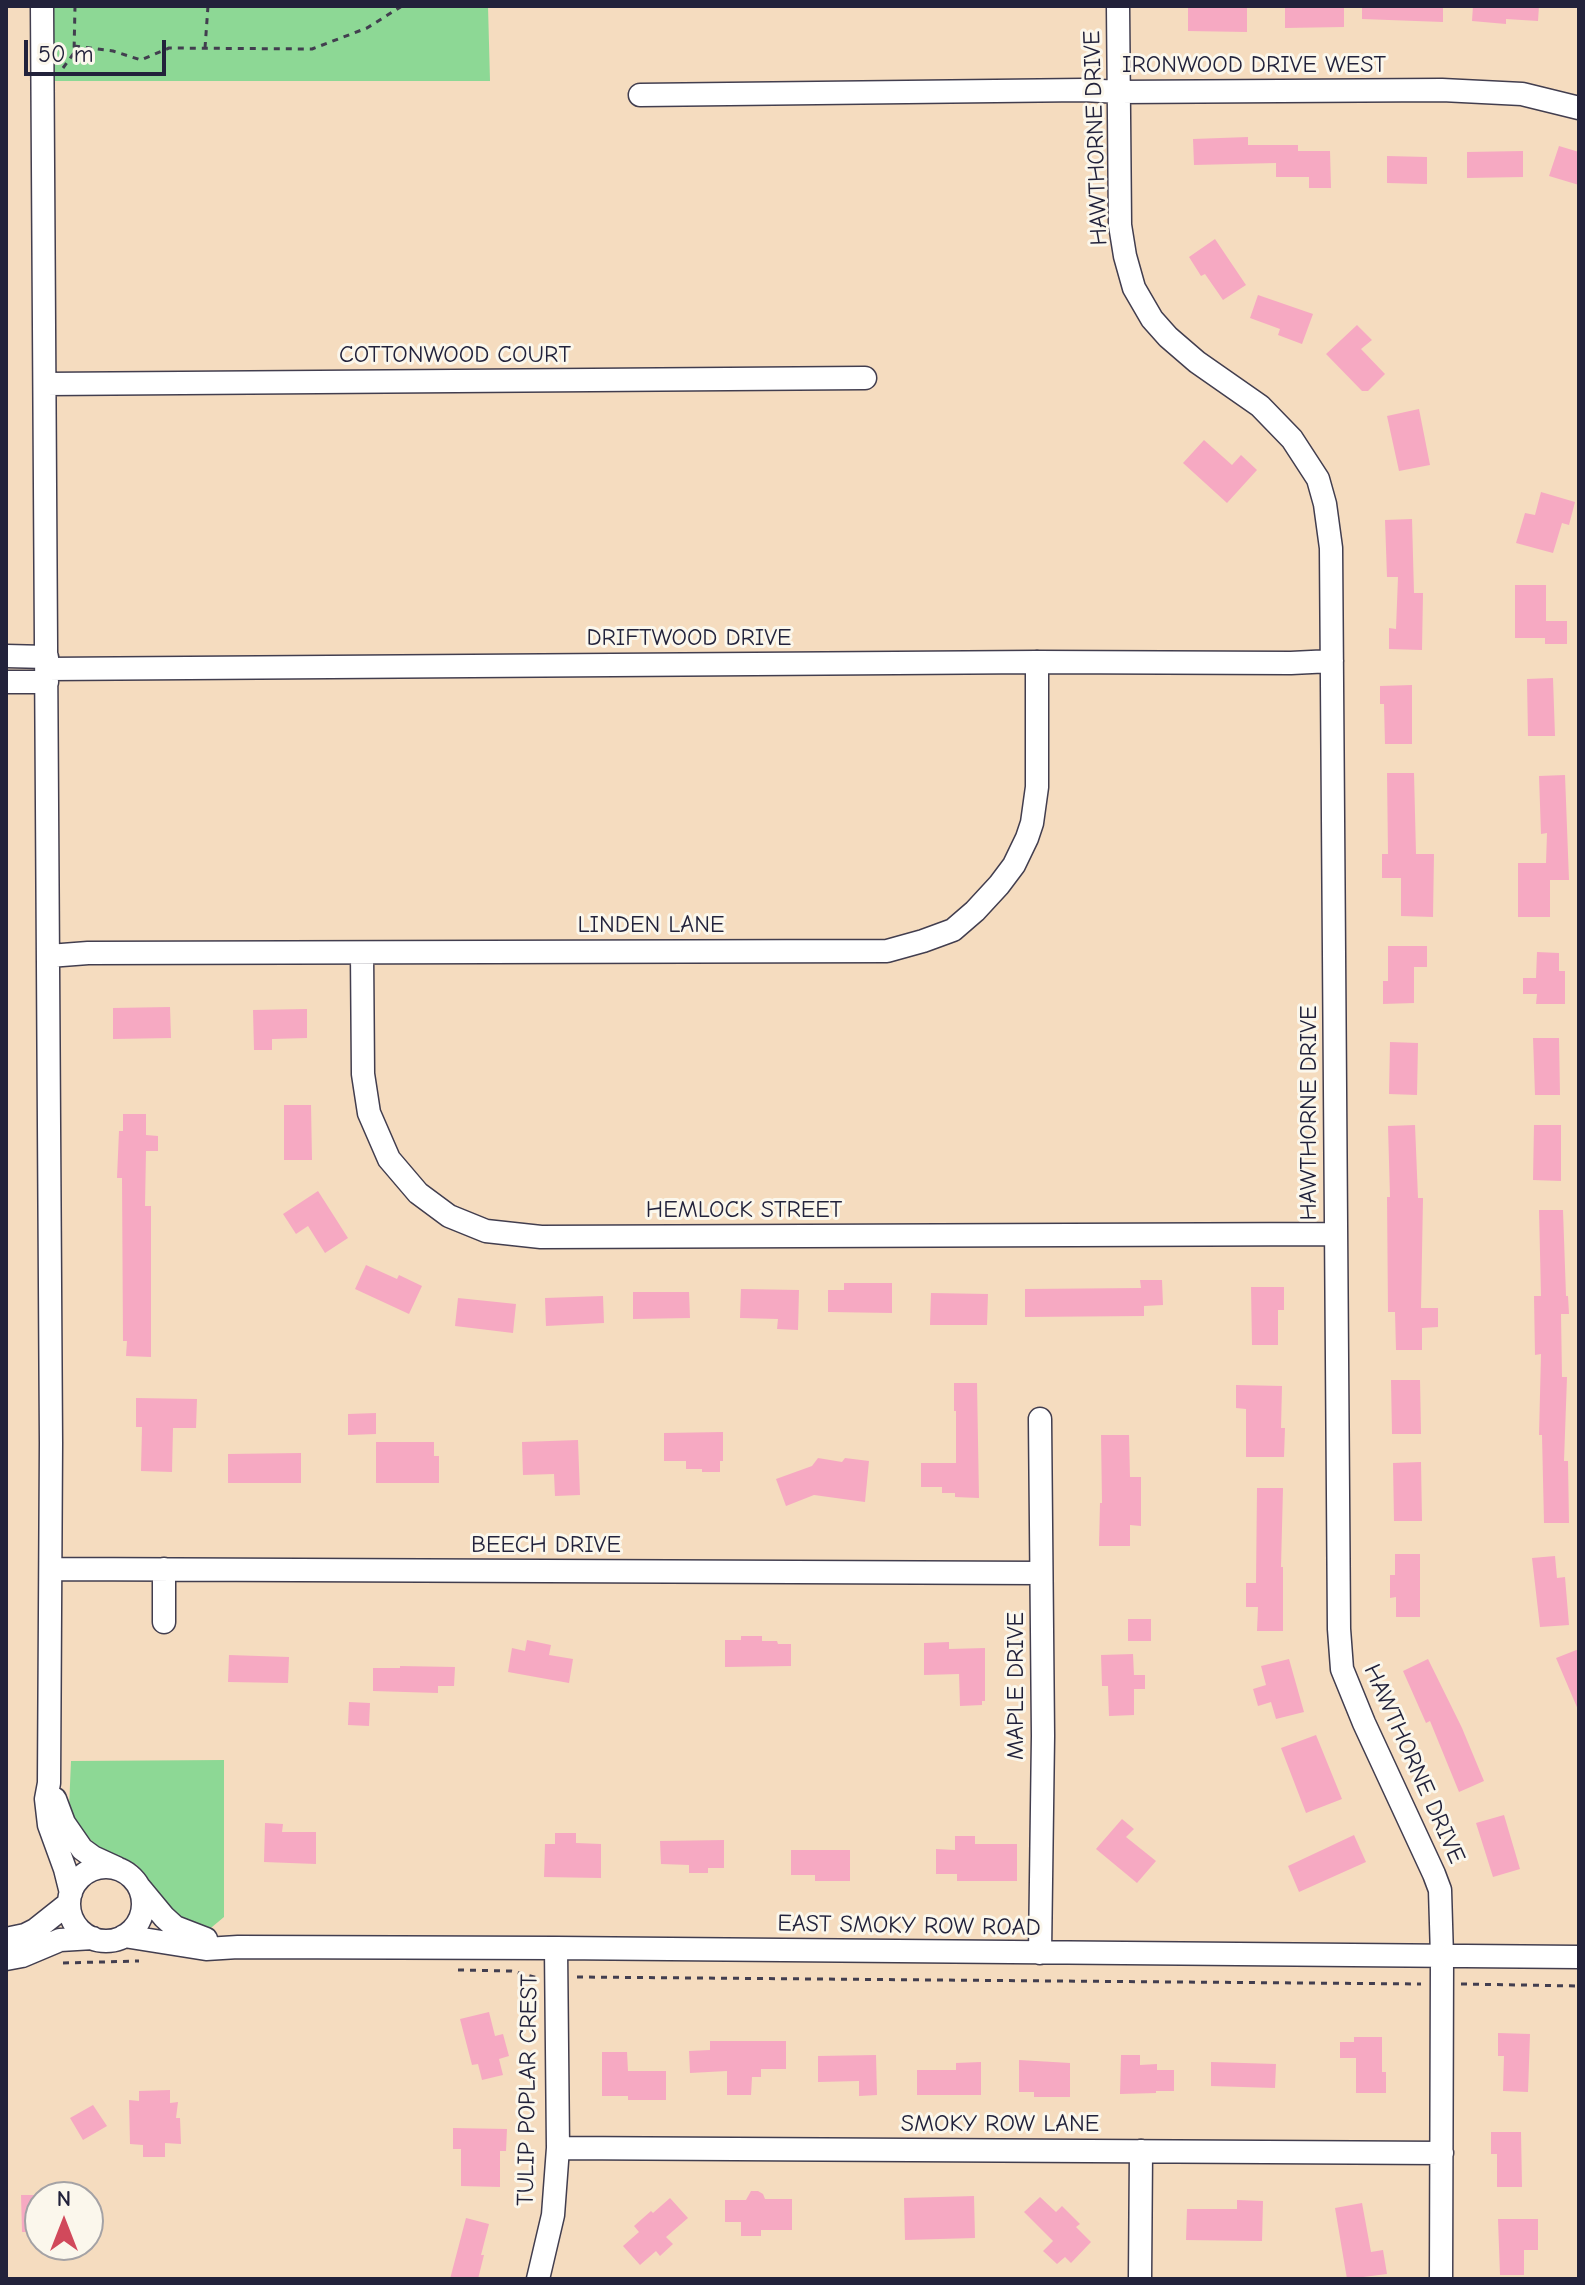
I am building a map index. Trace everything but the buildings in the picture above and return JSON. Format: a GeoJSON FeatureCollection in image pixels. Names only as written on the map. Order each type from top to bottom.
{"type":"FeatureCollection","features":[{"type":"Feature","properties":{"kind":"street"},"geometry":{"type":"LineString","coordinates":[[42,6],[51,1569],[47,1814],[65,1869],[70,1913],[78,1928],[93,1938]]}},
{"type":"Feature","properties":{"kind":"street","name":"HAWTHORNE DRIVE"},"geometry":{"type":"LineString","coordinates":[[1118,6],[1120,225],[1134,288],[1152,319],[1168,337],[1269,414],[1292,439],[1318,479],[1325,504],[1331,548],[1338,1599],[1342,1669],[1440,1890],[1441,2279]]}},
{"type":"Feature","properties":{"kind":"street","name":"IRONWOOD DRIVE WEST"},"geometry":{"type":"LineString","coordinates":[[640,95],[1442,90],[1522,94],[1579,108]]}},
{"type":"Feature","properties":{"kind":"street","name":"COTTONWOOD COURT"},"geometry":{"type":"LineString","coordinates":[[45,384],[865,378]]}},
{"type":"Feature","properties":{"kind":"street"},"geometry":{"type":"LineString","coordinates":[[6,656],[47,669]]}},
{"type":"Feature","properties":{"kind":"street","name":"DRIFTWOOD DRIVE"},"geometry":{"type":"LineString","coordinates":[[6,682],[47,669],[1332,661]]}},
{"type":"Feature","properties":{"kind":"street","name":"LINDEN LANE"},"geometry":{"type":"LineString","coordinates":[[49,956],[88,953],[887,951],[923,941],[953,930],[975,911],[1014,865],[1030,831],[1037,787],[1037,662]]}},
{"type":"Feature","properties":{"kind":"street","name":"HEMLOCK STREET"},"geometry":{"type":"LineString","coordinates":[[362,953],[363,1074],[369,1113],[389,1159],[418,1193],[449,1216],[486,1231],[541,1237],[1336,1234]]}},
{"type":"Feature","properties":{"kind":"street","name":"MAPLE DRIVE"},"geometry":{"type":"LineString","coordinates":[[1040,1419],[1043,1751],[1040,1953]]}},
{"type":"Feature","properties":{"kind":"street","name":"BEECH DRIVE"},"geometry":{"type":"LineString","coordinates":[[51,1569],[1041,1573]]}},
{"type":"Feature","properties":{"kind":"street"},"geometry":{"type":"LineString","coordinates":[[164,1569],[164,1622]]}},
{"type":"Feature","properties":{"kind":"street"},"geometry":{"type":"LineString","coordinates":[[6,1959],[22,1956],[60,1940],[93,1938],[109,1941],[124,1936],[138,1923],[142,1914],[143,1904],[134,1879],[93,1857],[72,1838],[49,1783]]}},
{"type":"Feature","properties":{"kind":"street"},"geometry":{"type":"LineString","coordinates":[[6,1939],[35,1930],[70,1898],[82,1876],[91,1870],[101,1867],[121,1870]]}},
{"type":"Feature","properties":{"kind":"street","name":"EAST SMOKY ROW ROAD"},"geometry":{"type":"LineString","coordinates":[[138,1886],[175,1927],[238,1947]]}},
{"type":"Feature","properties":{"kind":"street","name":"EAST SMOKY ROW ROAD"},"geometry":{"type":"LineString","coordinates":[[124,1936],[206,1949],[556,1948],[1579,1957]]}},
{"type":"Feature","properties":{"kind":"street","name":"TULIP POPLAR CREST"},"geometry":{"type":"LineString","coordinates":[[538,2279],[553,2215],[558,2148],[556,1948]]}},
{"type":"Feature","properties":{"kind":"street","name":"SMOKY ROW LANE"},"geometry":{"type":"LineString","coordinates":[[558,2148],[1442,2153]]}},
{"type":"Feature","properties":{"kind":"street"},"geometry":{"type":"LineString","coordinates":[[1140,2279],[1141,2151]]}},
{"type":"Feature","properties":{"kind":"path"},"geometry":{"type":"LineString","coordinates":[[58,74],[74,53],[75,6]]}},
{"type":"Feature","properties":{"kind":"path"},"geometry":{"type":"LineString","coordinates":[[205,48],[208,6]]}},
{"type":"Feature","properties":{"kind":"path"},"geometry":{"type":"LineString","coordinates":[[74,46],[113,51],[141,60],[169,48],[312,49],[367,28],[402,6]]}},
{"type":"Feature","properties":{"kind":"path"},"geometry":{"type":"LineString","coordinates":[[569,1977],[1579,1986]]}},
{"type":"Feature","properties":{"kind":"green space"},"geometry":{"type":"Polygon","coordinates":[[[49,6],[488,6],[490,81],[49,81],[49,6]]]}},
{"type":"Feature","properties":{"kind":"green space"},"geometry":{"type":"Polygon","coordinates":[[[224,1760],[224,1917],[206,1932],[183,1923],[164,1903],[137,1865],[101,1850],[84,1833],[69,1808],[71,1761],[224,1760]]]}}]}
